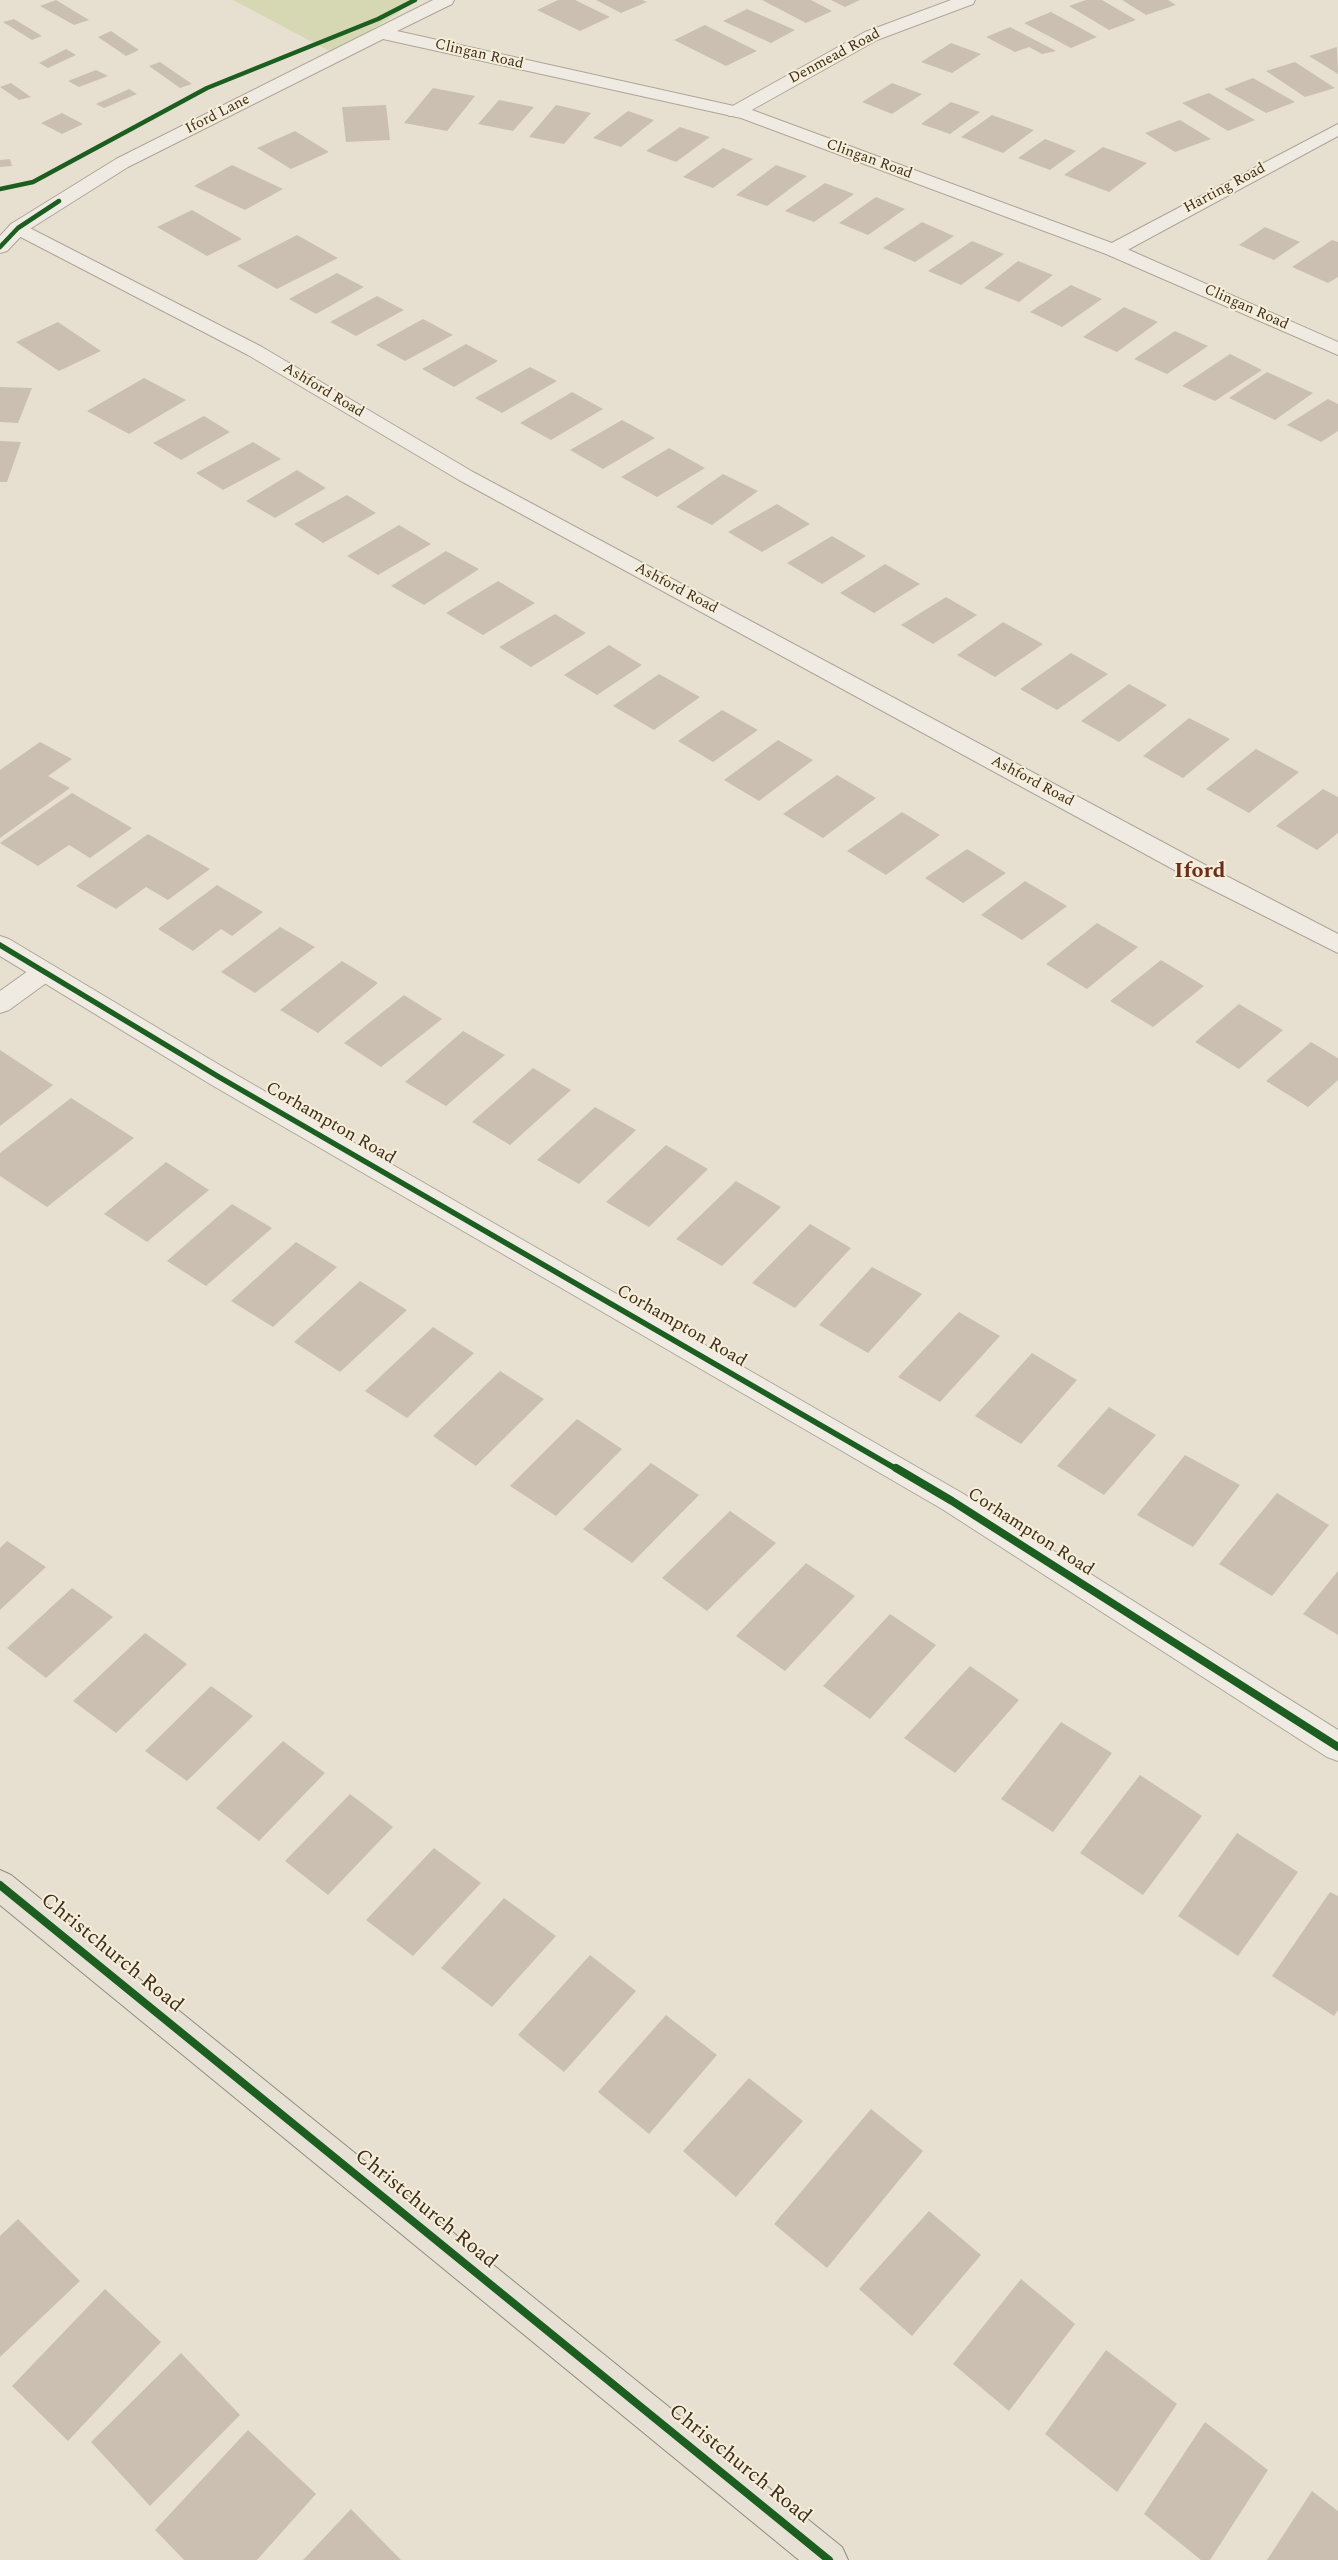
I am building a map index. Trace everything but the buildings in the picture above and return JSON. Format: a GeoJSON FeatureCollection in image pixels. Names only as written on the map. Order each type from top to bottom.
{"type":"FeatureCollection","features":[{"type":"Feature","properties":{"kind":"main road","name":"Christchurch Road"},"geometry":{"type":"LineString","coordinates":[[0,1885],[829,2560]]}},
{"type":"Feature","properties":{"kind":"street","name":"Iford Lane"},"geometry":{"type":"LineString","coordinates":[[0,247],[18,228],[122,163],[446,0]]}},
{"type":"Feature","properties":{"kind":"street","name":"Denmead Road"},"geometry":{"type":"LineString","coordinates":[[734,112],[870,36],[967,0]]}},
{"type":"Feature","properties":{"kind":"street","name":"Clingan Road"},"geometry":{"type":"LineString","coordinates":[[381,33],[734,112],[1113,250],[1338,349]]}},
{"type":"Feature","properties":{"kind":"street","name":"Harting Road"},"geometry":{"type":"LineString","coordinates":[[1113,250],[1338,129]]}},
{"type":"Feature","properties":{"kind":"street","name":"Ashford Road"},"geometry":{"type":"LineString","coordinates":[[18,228],[255,351],[466,476],[1192,868],[1338,944]]}},
{"type":"Feature","properties":{"kind":"street","name":"Corhampton Road"},"geometry":{"type":"LineString","coordinates":[[0,945],[219,1077],[952,1501],[1338,1747]]}},
{"type":"Feature","properties":{"kind":"street"},"geometry":{"type":"LineString","coordinates":[[0,1004],[44,972]]}},
{"type":"Feature","properties":{"kind":"green space"},"geometry":{"type":"Polygon","coordinates":[[[233,0],[417,0],[335,54],[233,0]]]}},
{"type":"Feature","properties":{"kind":"cycle path"},"geometry":{"type":"LineString","coordinates":[[0,189],[33,182],[207,88],[378,19],[415,0]]}},
{"type":"Feature","properties":{"kind":"cycle path"},"geometry":{"type":"LineString","coordinates":[[0,247],[18,228],[59,201]]}},
{"type":"Feature","properties":{"kind":"cycle path"},"geometry":{"type":"LineString","coordinates":[[0,945],[219,1077],[952,1501],[1338,1747]]}},
{"type":"Feature","properties":{"kind":"cycle path"},"geometry":{"type":"LineString","coordinates":[[0,1885],[829,2560]]}},
{"type":"Feature","properties":{"kind":"district","name":"Iford"},"geometry":{"type":"Point","coordinates":[1200,873]}}]}
